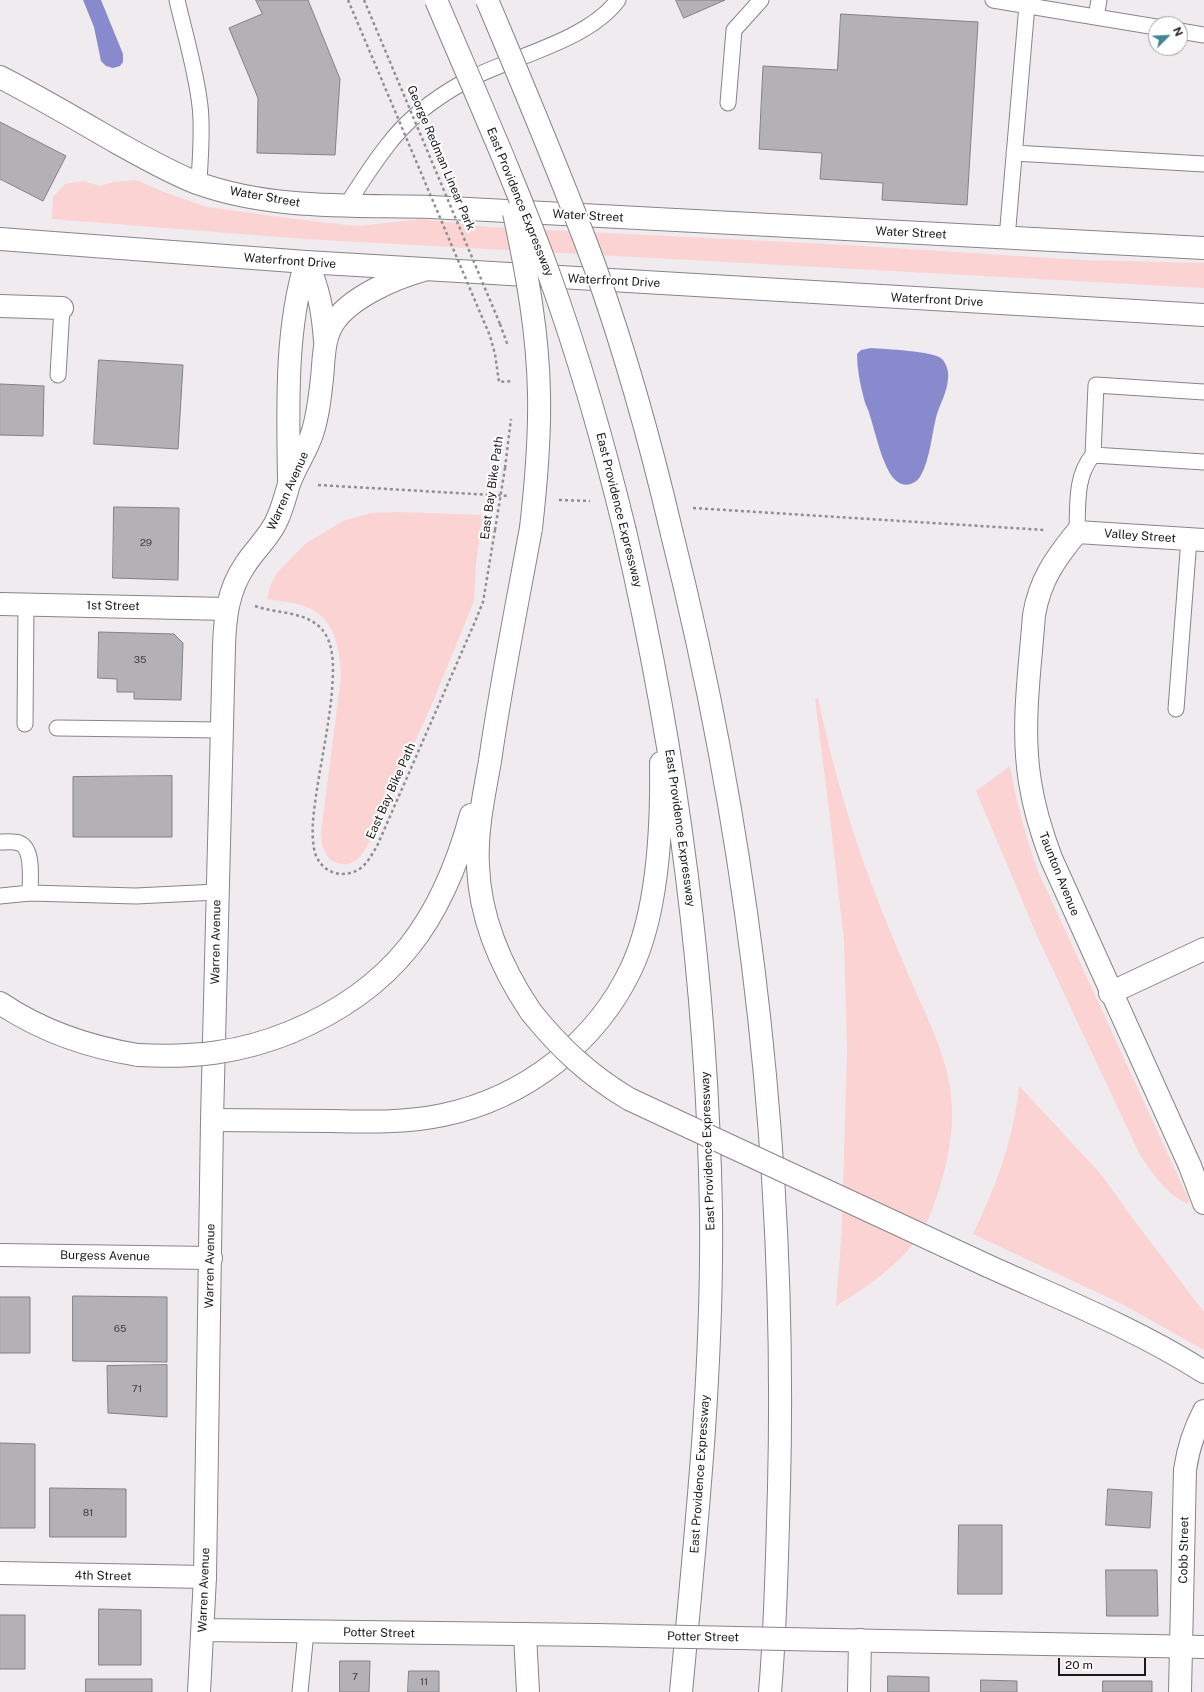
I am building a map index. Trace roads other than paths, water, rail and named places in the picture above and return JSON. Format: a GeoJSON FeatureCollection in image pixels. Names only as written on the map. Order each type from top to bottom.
{"type":"FeatureCollection","features":[{"type":"Feature","properties":{"kind":"main road","name":"East Providence Expressway"},"geometry":{"type":"LineString","coordinates":[[436,0],[540,249],[595,416],[625,531],[644,613],[676,789],[691,903],[704,1050],[711,1213],[705,1430],[681,1692]]}},
{"type":"Feature","properties":{"kind":"main road"},"geometry":{"type":"LineString","coordinates":[[487,0],[595,268],[643,420],[672,534],[702,664],[732,821],[755,983],[770,1138],[776,1236],[781,1380],[778,1563],[770,1692]]}},
{"type":"Feature","properties":{"kind":"main road","name":"Water Street"},"geometry":{"type":"LineString","coordinates":[[0,77],[149,161],[199,183],[241,195],[297,203],[346,206],[431,207],[1204,248]]}},
{"type":"Feature","properties":{"kind":"main road"},"geometry":{"type":"LineString","coordinates":[[488,124],[512,208],[521,246],[533,318],[539,386],[539,427],[531,528],[497,711],[478,838],[478,866],[481,893],[487,919],[495,945],[516,990],[531,1012],[563,1049],[587,1071],[629,1099],[988,1266],[1104,1318],[1167,1350],[1204,1372]]}},
{"type":"Feature","properties":{"kind":"main road","name":"Waterfront Drive"},"geometry":{"type":"LineString","coordinates":[[0,239],[424,270],[1204,315]]}},
{"type":"Feature","properties":{"kind":"main road"},"geometry":{"type":"LineString","coordinates":[[306,262],[321,302],[325,346]]}},
{"type":"Feature","properties":{"kind":"main road"},"geometry":{"type":"LineString","coordinates":[[289,483],[289,394],[292,344],[297,294],[306,262]]}},
{"type":"Feature","properties":{"kind":"main road","name":"Warren Avenue"},"geometry":{"type":"LineString","coordinates":[[199,1692],[205,1577],[217,892],[221,730],[227,609],[231,593],[238,576],[276,523],[286,497],[289,483],[306,450],[314,428],[320,400],[325,346],[330,330],[338,316],[381,286],[394,279],[424,270]]}},
{"type":"Feature","properties":{"kind":"main road"},"geometry":{"type":"LineString","coordinates":[[0,306],[62,308]]}},
{"type":"Feature","properties":{"kind":"main road","name":"Valley Street"},"geometry":{"type":"LineString","coordinates":[[1077,532],[1197,539]]}},
{"type":"Feature","properties":{"kind":"main road","name":"Taunton Avenue"},"geometry":{"type":"LineString","coordinates":[[1077,532],[1057,556],[1051,566],[1041,586],[1036,601],[1027,707],[1027,758],[1034,805],[1051,858],[1110,992],[1190,1166],[1204,1203]]}},
{"type":"Feature","properties":{"kind":"main road","name":"1st Street"},"geometry":{"type":"LineString","coordinates":[[0,604],[227,609]]}},
{"type":"Feature","properties":{"kind":"main road"},"geometry":{"type":"LineString","coordinates":[[212,1120],[372,1122],[419,1119],[444,1115],[469,1108],[518,1087],[541,1074],[562,1058],[584,1038],[619,990],[632,966],[644,931],[652,897],[660,825],[661,788],[660,748],[652,654]]}},
{"type":"Feature","properties":{"kind":"main road"},"geometry":{"type":"LineString","coordinates":[[0,1004],[25,1019],[56,1034],[97,1047],[138,1055],[163,1056],[211,1054],[252,1046],[292,1032],[332,1013],[352,1000],[389,969],[420,933],[443,892],[460,851],[497,711]]}},
{"type":"Feature","properties":{"kind":"main road"},"geometry":{"type":"LineString","coordinates":[[1110,992],[1204,949]]}},
{"type":"Feature","properties":{"kind":"main road","name":"Burgess Avenue"},"geometry":{"type":"LineString","coordinates":[[0,1255],[211,1258]]}},
{"type":"Feature","properties":{"kind":"main road","name":"Cobb Street"},"geometry":{"type":"LineString","coordinates":[[1180,1692],[1185,1470],[1192,1439],[1204,1411]]}},
{"type":"Feature","properties":{"kind":"main road","name":"4th Street"},"geometry":{"type":"LineString","coordinates":[[0,1573],[205,1577]]}},
{"type":"Feature","properties":{"kind":"main road","name":"Potter Street"},"geometry":{"type":"LineString","coordinates":[[203,1630],[596,1635],[1204,1647]]}},
{"type":"Feature","properties":{"kind":"main road"},"geometry":{"type":"LineString","coordinates":[[525,1634],[528,1692]]}},
{"type":"Feature","properties":{"kind":"main road"},"geometry":{"type":"LineString","coordinates":[[859,1692],[860,1640]]}},
{"type":"Feature","properties":{"kind":"lane"},"geometry":{"type":"LineString","coordinates":[[176,0],[198,90],[201,125],[199,183]]}},
{"type":"Feature","properties":{"kind":"lane"},"geometry":{"type":"LineString","coordinates":[[346,206],[387,146],[405,126],[426,107],[459,85],[487,70],[570,36],[592,24],[610,10],[618,0]]}},
{"type":"Feature","properties":{"kind":"lane"},"geometry":{"type":"LineString","coordinates":[[728,103],[734,30],[760,0]]}},
{"type":"Feature","properties":{"kind":"lane"},"geometry":{"type":"LineString","coordinates":[[993,0],[1148,26]]}},
{"type":"Feature","properties":{"kind":"lane"},"geometry":{"type":"LineString","coordinates":[[1096,17],[1099,0]]}},
{"type":"Feature","properties":{"kind":"lane"},"geometry":{"type":"LineString","coordinates":[[1007,238],[1027,5]]}},
{"type":"Feature","properties":{"kind":"lane"},"geometry":{"type":"LineString","coordinates":[[1188,32],[1204,35]]}},
{"type":"Feature","properties":{"kind":"lane"},"geometry":{"type":"LineString","coordinates":[[1014,153],[1204,164]]}},
{"type":"Feature","properties":{"kind":"lane"},"geometry":{"type":"LineString","coordinates":[[58,375],[62,308]]}},
{"type":"Feature","properties":{"kind":"lane"},"geometry":{"type":"LineString","coordinates":[[1077,532],[1081,478],[1087,462],[1093,455],[1096,385],[1204,392]]}},
{"type":"Feature","properties":{"kind":"lane"},"geometry":{"type":"LineString","coordinates":[[1093,455],[1204,462]]}},
{"type":"Feature","properties":{"kind":"lane"},"geometry":{"type":"LineString","coordinates":[[1176,709],[1197,539]]}},
{"type":"Feature","properties":{"kind":"lane"},"geometry":{"type":"LineString","coordinates":[[25,724],[26,605]]}},
{"type":"Feature","properties":{"kind":"lane"},"geometry":{"type":"LineString","coordinates":[[57,728],[221,730]]}},
{"type":"Feature","properties":{"kind":"lane"},"geometry":{"type":"LineString","coordinates":[[0,842],[19,843],[27,849],[30,856],[30,893]]}},
{"type":"Feature","properties":{"kind":"lane"},"geometry":{"type":"LineString","coordinates":[[0,896],[30,893],[136,896],[217,892]]}},
{"type":"Feature","properties":{"kind":"lane"},"geometry":{"type":"LineString","coordinates":[[300,1692],[306,1632]]}},
{"type":"Feature","properties":{"kind":"water"},"geometry":{"type":"Polygon","coordinates":[[[83,0],[101,0],[123,54],[123,62],[120,66],[113,68],[106,66],[101,61],[94,27],[83,0]]]}},
{"type":"Feature","properties":{"kind":"water"},"geometry":{"type":"Polygon","coordinates":[[[871,348],[908,351],[937,356],[942,359],[947,369],[948,377],[946,388],[935,421],[927,461],[920,477],[911,484],[904,485],[900,483],[888,470],[884,462],[865,401],[859,376],[857,354],[861,350],[871,348]]]}}]}
